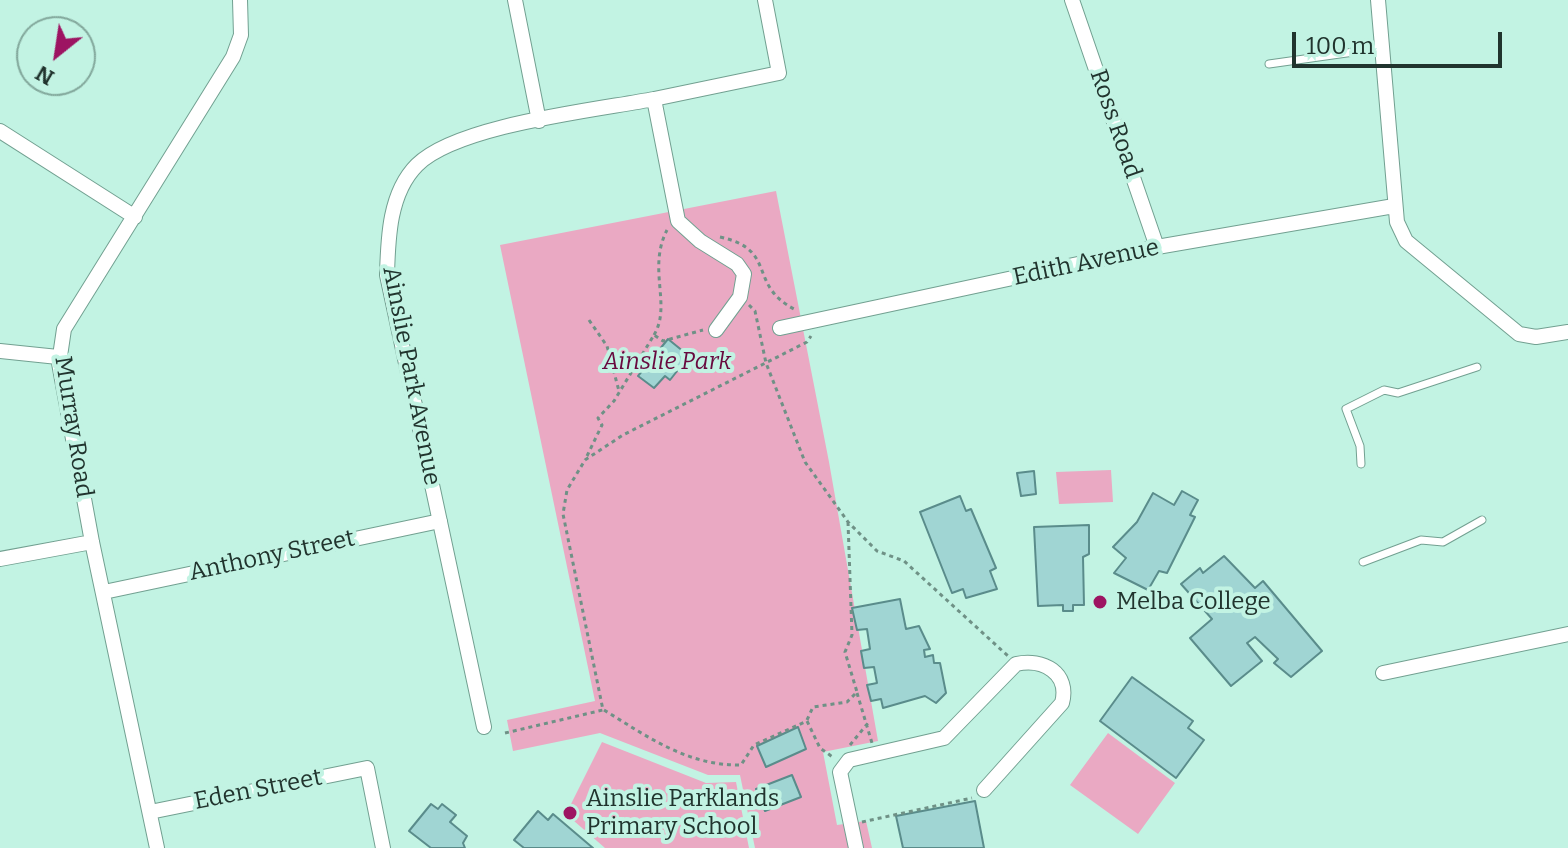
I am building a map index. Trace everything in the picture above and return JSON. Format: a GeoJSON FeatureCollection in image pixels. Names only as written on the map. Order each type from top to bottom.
{"type":"FeatureCollection","features":[{"type":"Feature","properties":{"kind":"street","name":"Murray Road"},"geometry":{"type":"LineString","coordinates":[[157,848],[92,542],[58,357],[64,329],[233,57],[241,35],[240,0]]}},
{"type":"Feature","properties":{"kind":"street"},"geometry":{"type":"LineString","coordinates":[[515,0],[539,121]]}},
{"type":"Feature","properties":{"kind":"street","name":"Ainslie Park Avenue"},"geometry":{"type":"LineString","coordinates":[[484,727],[387,275],[388,233],[399,194],[417,165],[455,140],[779,73],[765,0]]}},
{"type":"Feature","properties":{"kind":"street","name":"Ross Road"},"geometry":{"type":"LineString","coordinates":[[1072,0],[1157,247]]}},
{"type":"Feature","properties":{"kind":"street"},"geometry":{"type":"LineString","coordinates":[[1378,0],[1394,206],[1406,241],[1519,334],[1536,337],[1568,332]]}},
{"type":"Feature","properties":{"kind":"street"},"geometry":{"type":"LineString","coordinates":[[654,99],[678,221],[700,241],[737,264],[744,274],[740,297],[716,330]]}},
{"type":"Feature","properties":{"kind":"street"},"geometry":{"type":"LineString","coordinates":[[0,131],[135,217]]}},
{"type":"Feature","properties":{"kind":"street","name":"Edith Avenue"},"geometry":{"type":"LineString","coordinates":[[780,328],[1157,247],[1394,206]]}},
{"type":"Feature","properties":{"kind":"street"},"geometry":{"type":"LineString","coordinates":[[0,351],[58,357]]}},
{"type":"Feature","properties":{"kind":"street","name":"Anthony Street"},"geometry":{"type":"LineString","coordinates":[[104,592],[440,521]]}},
{"type":"Feature","properties":{"kind":"street"},"geometry":{"type":"LineString","coordinates":[[0,559],[92,542]]}},
{"type":"Feature","properties":{"kind":"street"},"geometry":{"type":"LineString","coordinates":[[1383,673],[1568,634]]}},
{"type":"Feature","properties":{"kind":"street"},"geometry":{"type":"LineString","coordinates":[[856,848],[840,772],[840,757],[849,760],[944,738],[1016,664],[1030,661],[1062,679],[1065,692],[1062,703],[984,790]]}},
{"type":"Feature","properties":{"kind":"street","name":"Eden Street"},"geometry":{"type":"LineString","coordinates":[[150,812],[367,768],[383,848]]}},
{"type":"Feature","properties":{"kind":"lane"},"geometry":{"type":"LineString","coordinates":[[1269,64],[1382,48]]}},
{"type":"Feature","properties":{"kind":"lane"},"geometry":{"type":"LineString","coordinates":[[1361,464],[1360,446],[1346,409],[1384,390],[1398,393],[1477,367]]}},
{"type":"Feature","properties":{"kind":"lane"},"geometry":{"type":"LineString","coordinates":[[1363,562],[1421,540],[1443,542],[1482,520]]}},
{"type":"Feature","properties":{"kind":"path"},"geometry":{"type":"LineString","coordinates":[[740,297],[755,311],[766,363],[805,462],[848,522],[877,551],[904,561],[1016,664]]}},
{"type":"Feature","properties":{"kind":"path"},"geometry":{"type":"LineString","coordinates":[[589,320],[607,346],[619,391]]}},
{"type":"Feature","properties":{"kind":"path"},"geometry":{"type":"LineString","coordinates":[[585,460],[623,435],[807,342],[820,321]]}},
{"type":"Feature","properties":{"kind":"path"},"geometry":{"type":"LineString","coordinates":[[603,710],[563,514],[567,490],[602,425],[598,418],[654,335],[663,341],[700,330],[716,330]]}},
{"type":"Feature","properties":{"kind":"path"},"geometry":{"type":"LineString","coordinates":[[848,522],[852,635],[845,652],[875,754]]}},
{"type":"Feature","properties":{"kind":"path"},"geometry":{"type":"LineString","coordinates":[[505,733],[603,710],[673,752],[714,766],[741,765],[754,745],[807,721],[813,707],[847,702],[857,692]]}},
{"type":"Feature","properties":{"kind":"path"},"geometry":{"type":"LineString","coordinates":[[807,721],[820,748],[840,757],[868,723]]}},
{"type":"Feature","properties":{"kind":"path"},"geometry":{"type":"LineString","coordinates":[[851,825],[972,799],[984,790]]}},
{"type":"Feature","properties":{"kind":"green space","name":"Ainslie Park"},"geometry":{"type":"Polygon","coordinates":[[[776,191],[829,462],[878,741],[823,752],[837,825],[866,821],[872,848],[755,848],[740,775],[708,775],[600,733],[513,751],[507,720],[595,701],[500,245],[776,191]]]}},
{"type":"Feature","properties":{"kind":"green space"},"geometry":{"type":"Polygon","coordinates":[[[1111,470],[1113,502],[1059,504],[1056,472],[1111,470]]]}},
{"type":"Feature","properties":{"kind":"green space"},"geometry":{"type":"Polygon","coordinates":[[[1108,733],[1175,783],[1138,834],[1070,785],[1108,733]]]}},
{"type":"Feature","properties":{"kind":"green space"},"geometry":{"type":"Polygon","coordinates":[[[602,742],[706,783],[736,782],[749,848],[605,848],[566,814],[602,742]]]}},
{"type":"Feature","properties":{"kind":"building"},"geometry":{"type":"Polygon","coordinates":[[[668,339],[689,356],[670,380],[665,376],[654,388],[638,376],[668,339]]]}},
{"type":"Feature","properties":{"kind":"building"},"geometry":{"type":"Polygon","coordinates":[[[1034,471],[1036,494],[1021,496],[1017,473],[1034,471]]]}},
{"type":"Feature","properties":{"kind":"building"},"geometry":{"type":"Polygon","coordinates":[[[1182,491],[1198,500],[1190,515],[1195,517],[1167,573],[1159,571],[1148,590],[1114,573],[1126,558],[1113,547],[1137,522],[1153,493],[1174,505],[1182,491]]]}},
{"type":"Feature","properties":{"kind":"building"},"geometry":{"type":"Polygon","coordinates":[[[960,496],[966,511],[971,509],[996,568],[990,571],[997,589],[966,598],[963,589],[952,593],[920,512],[960,496]]]}},
{"type":"Feature","properties":{"kind":"building"},"geometry":{"type":"Polygon","coordinates":[[[1089,525],[1089,554],[1083,557],[1084,605],[1073,605],[1073,611],[1063,611],[1063,605],[1038,606],[1034,527],[1089,525]]]}},
{"type":"Feature","properties":{"kind":"building"},"geometry":{"type":"Polygon","coordinates":[[[1224,556],[1255,588],[1263,581],[1322,651],[1291,677],[1274,663],[1278,659],[1255,637],[1247,643],[1262,661],[1231,686],[1190,638],[1212,619],[1181,584],[1200,568],[1203,573],[1224,556]]]}},
{"type":"Feature","properties":{"kind":"building"},"geometry":{"type":"Polygon","coordinates":[[[900,599],[906,629],[919,626],[930,649],[924,650],[925,657],[933,655],[934,663],[940,663],[946,693],[936,703],[925,696],[883,708],[881,699],[871,701],[867,685],[877,683],[874,667],[864,668],[861,651],[870,649],[867,629],[857,630],[852,608],[900,599]]]}},
{"type":"Feature","properties":{"kind":"building"},"geometry":{"type":"Polygon","coordinates":[[[1132,677],[1193,721],[1188,728],[1204,740],[1176,778],[1100,721],[1132,677]]]}},
{"type":"Feature","properties":{"kind":"building"},"geometry":{"type":"Polygon","coordinates":[[[798,727],[806,749],[766,767],[757,746],[798,727]]]}},
{"type":"Feature","properties":{"kind":"building"},"geometry":{"type":"Polygon","coordinates":[[[792,775],[801,797],[765,811],[756,789],[792,775]]]}},
{"type":"Feature","properties":{"kind":"building"},"geometry":{"type":"Polygon","coordinates":[[[975,801],[984,848],[903,848],[896,816],[975,801]]]}},
{"type":"Feature","properties":{"kind":"building"},"geometry":{"type":"Polygon","coordinates":[[[431,804],[438,809],[442,804],[456,815],[450,822],[467,836],[463,843],[465,848],[431,848],[409,831],[431,804]]]}},
{"type":"Feature","properties":{"kind":"building"},"geometry":{"type":"Polygon","coordinates":[[[538,811],[548,820],[553,814],[593,848],[524,848],[514,840],[538,811]]]}},
{"type":"Feature","properties":{"kind":"place","name":"Melba College"},"geometry":{"type":"Point","coordinates":[1100,602]}},
{"type":"Feature","properties":{"kind":"place","name":"Ainslie Parklands Primary School"},"geometry":{"type":"Point","coordinates":[570,813]}}]}
